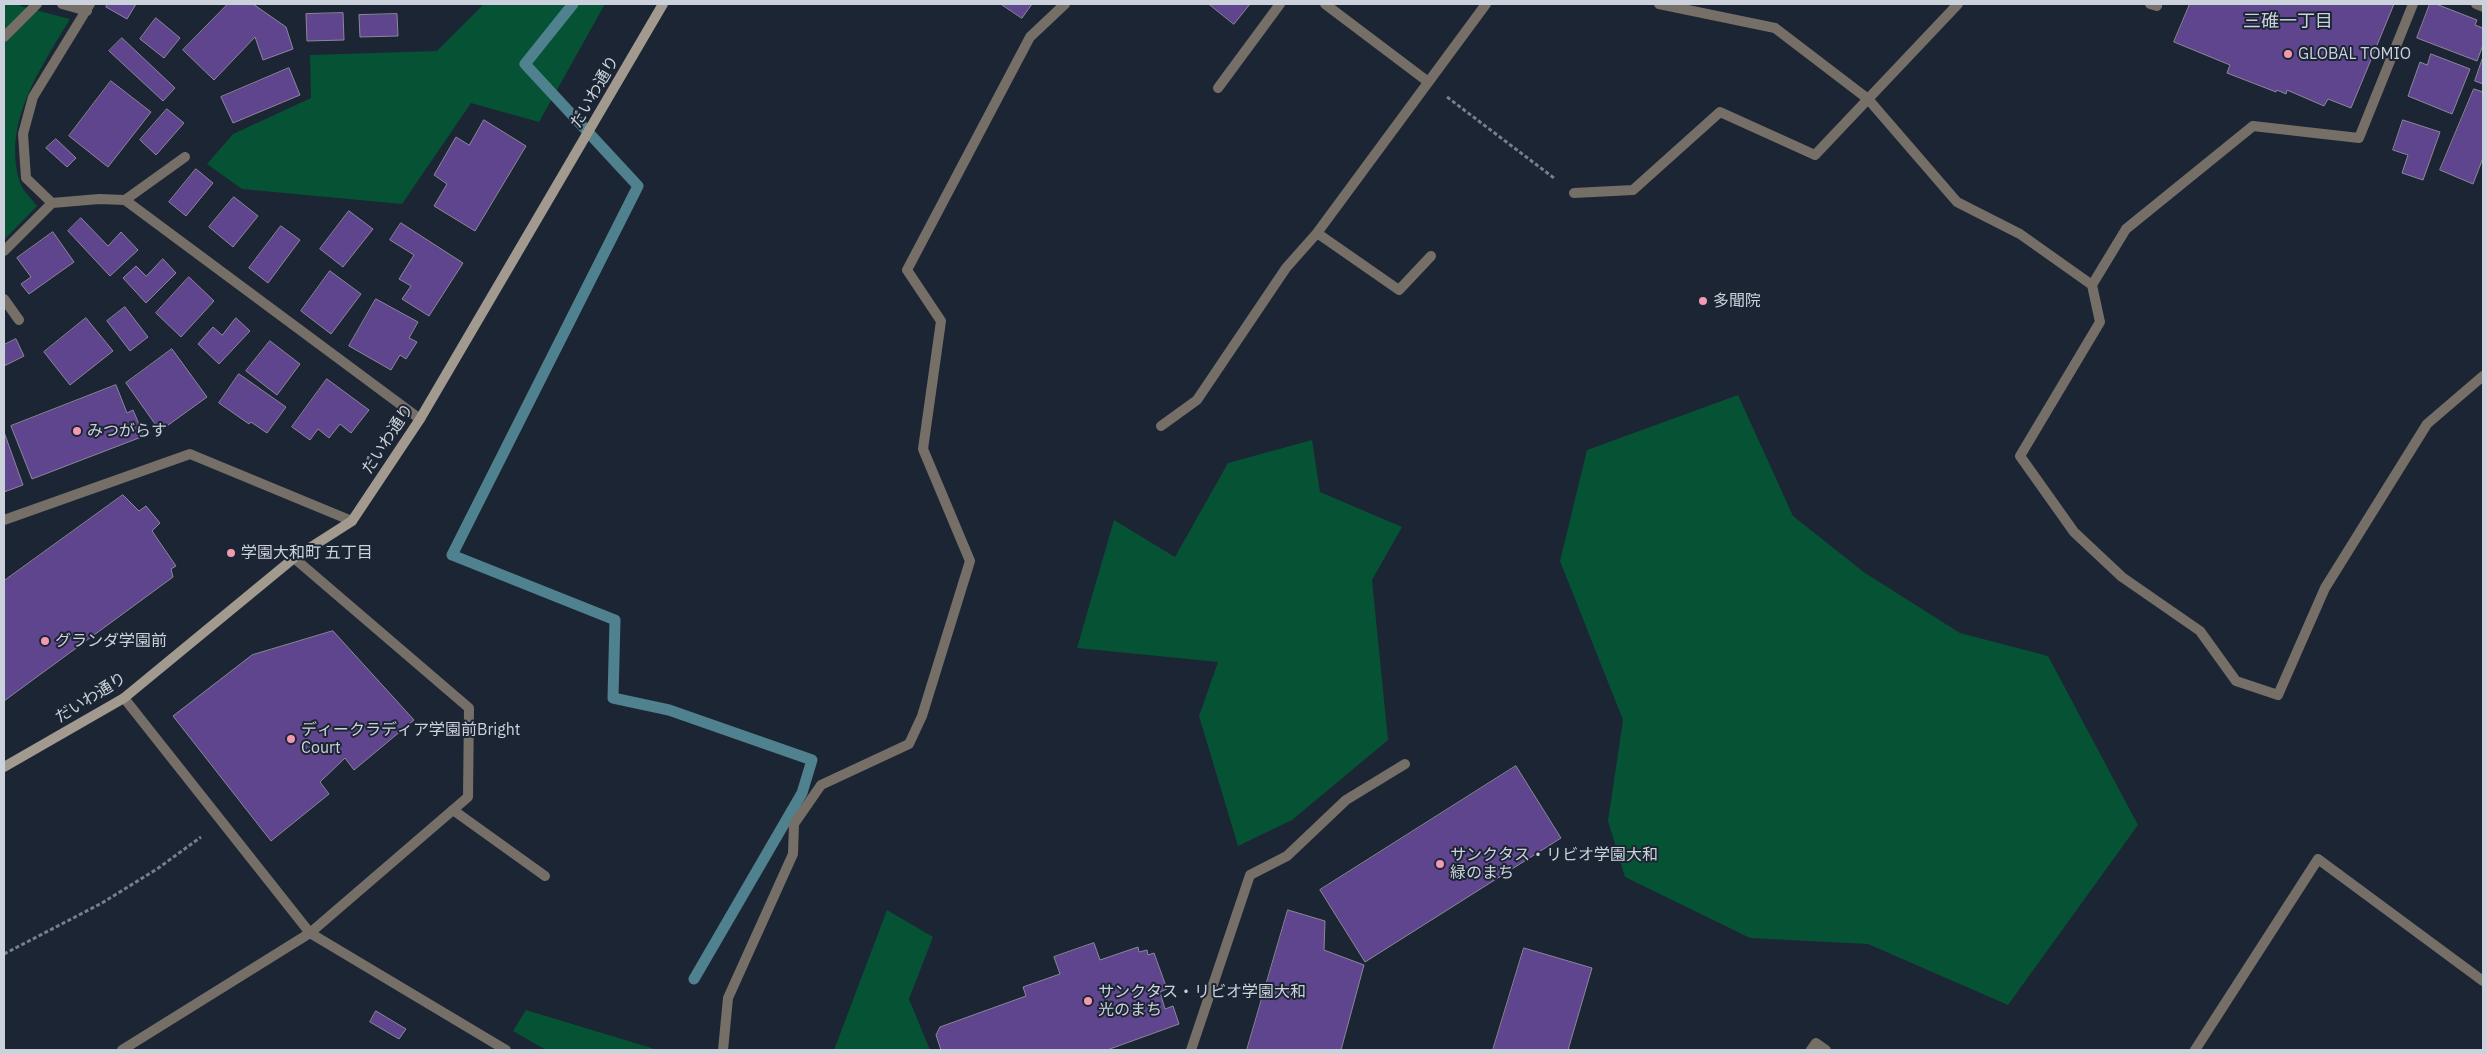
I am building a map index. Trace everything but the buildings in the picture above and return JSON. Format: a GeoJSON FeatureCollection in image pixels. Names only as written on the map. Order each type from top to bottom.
{"type":"FeatureCollection","features":[{"type":"Feature","properties":{"kind":"street"},"geometry":{"type":"LineString","coordinates":[[4,37],[37,4]]}},
{"type":"Feature","properties":{"kind":"street"},"geometry":{"type":"LineString","coordinates":[[52,202],[26,178],[23,134],[33,97],[89,7],[62,4]]}},
{"type":"Feature","properties":{"kind":"street","name":"だいわ通り"},"geometry":{"type":"LineString","coordinates":[[4,767],[124,698],[294,558],[352,520],[420,419],[663,4]]}},
{"type":"Feature","properties":{"kind":"street"},"geometry":{"type":"LineString","coordinates":[[723,1050],[728,998],[793,854],[794,824],[821,785],[910,744],[922,716],[970,562],[923,448],[941,321],[907,270],[1030,36],[1065,4]]}},
{"type":"Feature","properties":{"kind":"street"},"geometry":{"type":"LineString","coordinates":[[1218,88],[1280,4]]}},
{"type":"Feature","properties":{"kind":"street"},"geometry":{"type":"LineString","coordinates":[[1325,4],[1427,81]]}},
{"type":"Feature","properties":{"kind":"street"},"geometry":{"type":"LineString","coordinates":[[1161,426],[1197,400],[1286,268],[1317,232],[1427,81],[1486,4]]}},
{"type":"Feature","properties":{"kind":"street"},"geometry":{"type":"LineString","coordinates":[[1658,4],[1775,28],[1868,99],[1957,202],[2020,234],[2092,285],[2100,322],[2020,456],[2074,532],[2122,577],[2200,631],[2236,681],[2278,695],[2325,588],[2427,424],[2483,376]]}},
{"type":"Feature","properties":{"kind":"street"},"geometry":{"type":"LineString","coordinates":[[1574,194],[1633,190],[1720,112],[1815,155],[1958,4]]}},
{"type":"Feature","properties":{"kind":"street"},"geometry":{"type":"LineString","coordinates":[[2092,285],[2126,229],[2253,126],[2359,138],[2413,4]]}},
{"type":"Feature","properties":{"kind":"street"},"geometry":{"type":"LineString","coordinates":[[2476,4],[2483,7]]}},
{"type":"Feature","properties":{"kind":"street"},"geometry":{"type":"LineString","coordinates":[[125,200],[185,157]]}},
{"type":"Feature","properties":{"kind":"street"},"geometry":{"type":"LineString","coordinates":[[4,251],[52,202],[99,199],[125,200],[420,419]]}},
{"type":"Feature","properties":{"kind":"street"},"geometry":{"type":"LineString","coordinates":[[1317,232],[1399,290],[1431,256]]}},
{"type":"Feature","properties":{"kind":"street"},"geometry":{"type":"LineString","coordinates":[[4,299],[18,320]]}},
{"type":"Feature","properties":{"kind":"street"},"geometry":{"type":"LineString","coordinates":[[4,520],[190,454],[352,520]]}},
{"type":"Feature","properties":{"kind":"street"},"geometry":{"type":"LineString","coordinates":[[122,1050],[310,933],[468,797],[470,708],[294,558]]}},
{"type":"Feature","properties":{"kind":"street"},"geometry":{"type":"LineString","coordinates":[[124,698],[310,933],[506,1050]]}},
{"type":"Feature","properties":{"kind":"street"},"geometry":{"type":"LineString","coordinates":[[1191,1050],[1250,875],[1287,856],[1346,800],[1405,764]]}},
{"type":"Feature","properties":{"kind":"street"},"geometry":{"type":"LineString","coordinates":[[453,810],[545,876]]}},
{"type":"Feature","properties":{"kind":"street"},"geometry":{"type":"LineString","coordinates":[[2195,1050],[2318,859],[2483,981]]}},
{"type":"Feature","properties":{"kind":"street"},"geometry":{"type":"LineString","coordinates":[[1811,1050],[1816,1043],[1826,1050]]}},
{"type":"Feature","properties":{"kind":"path"},"geometry":{"type":"LineString","coordinates":[[1427,81],[1574,194]]}},
{"type":"Feature","properties":{"kind":"path"},"geometry":{"type":"LineString","coordinates":[[4,954],[102,903],[158,869],[222,822]]}},
{"type":"Feature","properties":{"kind":"green space"},"geometry":{"type":"Polygon","coordinates":[[[4,4],[21,4],[20,6],[70,19],[36,77],[20,119],[16,141],[16,163],[21,185],[37,206],[4,240],[4,4]]]}},
{"type":"Feature","properties":{"kind":"green space"},"geometry":{"type":"Polygon","coordinates":[[[484,4],[605,4],[539,122],[471,103],[402,204],[242,189],[207,164],[233,134],[311,98],[310,55],[437,51],[484,4]]]}},
{"type":"Feature","properties":{"kind":"green space"},"geometry":{"type":"Polygon","coordinates":[[[1738,395],[1793,516],[1865,573],[1960,633],[2048,656],[2138,825],[2008,1005],[1868,944],[1750,938],[1625,877],[1608,821],[1623,720],[1560,561],[1587,450],[1738,395]]]}},
{"type":"Feature","properties":{"kind":"green space"},"geometry":{"type":"Polygon","coordinates":[[[1312,440],[1320,492],[1402,527],[1372,580],[1388,740],[1292,820],[1238,846],[1199,716],[1218,662],[1077,648],[1114,520],[1175,557],[1228,463],[1312,440]]]}},
{"type":"Feature","properties":{"kind":"green space"},"geometry":{"type":"Polygon","coordinates":[[[887,910],[933,937],[909,999],[930,1050],[834,1050],[887,910]]]}},
{"type":"Feature","properties":{"kind":"green space"},"geometry":{"type":"Polygon","coordinates":[[[526,1010],[658,1050],[546,1050],[513,1031],[526,1010]]]}},
{"type":"Feature","properties":{"kind":"waterway"},"geometry":{"type":"LineString","coordinates":[[573,4],[525,64],[638,186],[452,555],[615,620],[613,698],[669,710],[812,760],[802,793],[694,979]]}},
{"type":"Feature","properties":{"kind":"place","name":"GLOBAL TOMIO"},"geometry":{"type":"Point","coordinates":[2288,54]}},
{"type":"Feature","properties":{"kind":"place","name":"多聞院"},"geometry":{"type":"Point","coordinates":[1703,301]}},
{"type":"Feature","properties":{"kind":"place","name":"みつがらす"},"geometry":{"type":"Point","coordinates":[77,431]}},
{"type":"Feature","properties":{"kind":"place","name":"学園大和町 五丁目"},"geometry":{"type":"Point","coordinates":[231,553]}},
{"type":"Feature","properties":{"kind":"place","name":"グランダ学園前"},"geometry":{"type":"Point","coordinates":[45,641]}},
{"type":"Feature","properties":{"kind":"place","name":"ディークラディア学園前Bright Court"},"geometry":{"type":"Point","coordinates":[291,739]}},
{"type":"Feature","properties":{"kind":"place","name":"サンクタス・リビオ学園大和 緑のまち"},"geometry":{"type":"Point","coordinates":[1440,864]}},
{"type":"Feature","properties":{"kind":"place","name":"サンクタス・リビオ学園大和 光のまち"},"geometry":{"type":"Point","coordinates":[1088,1001]}},
{"type":"Feature","properties":{"kind":"district","name":"三碓一丁目"},"geometry":{"type":"Point","coordinates":[2288,22]}}]}
